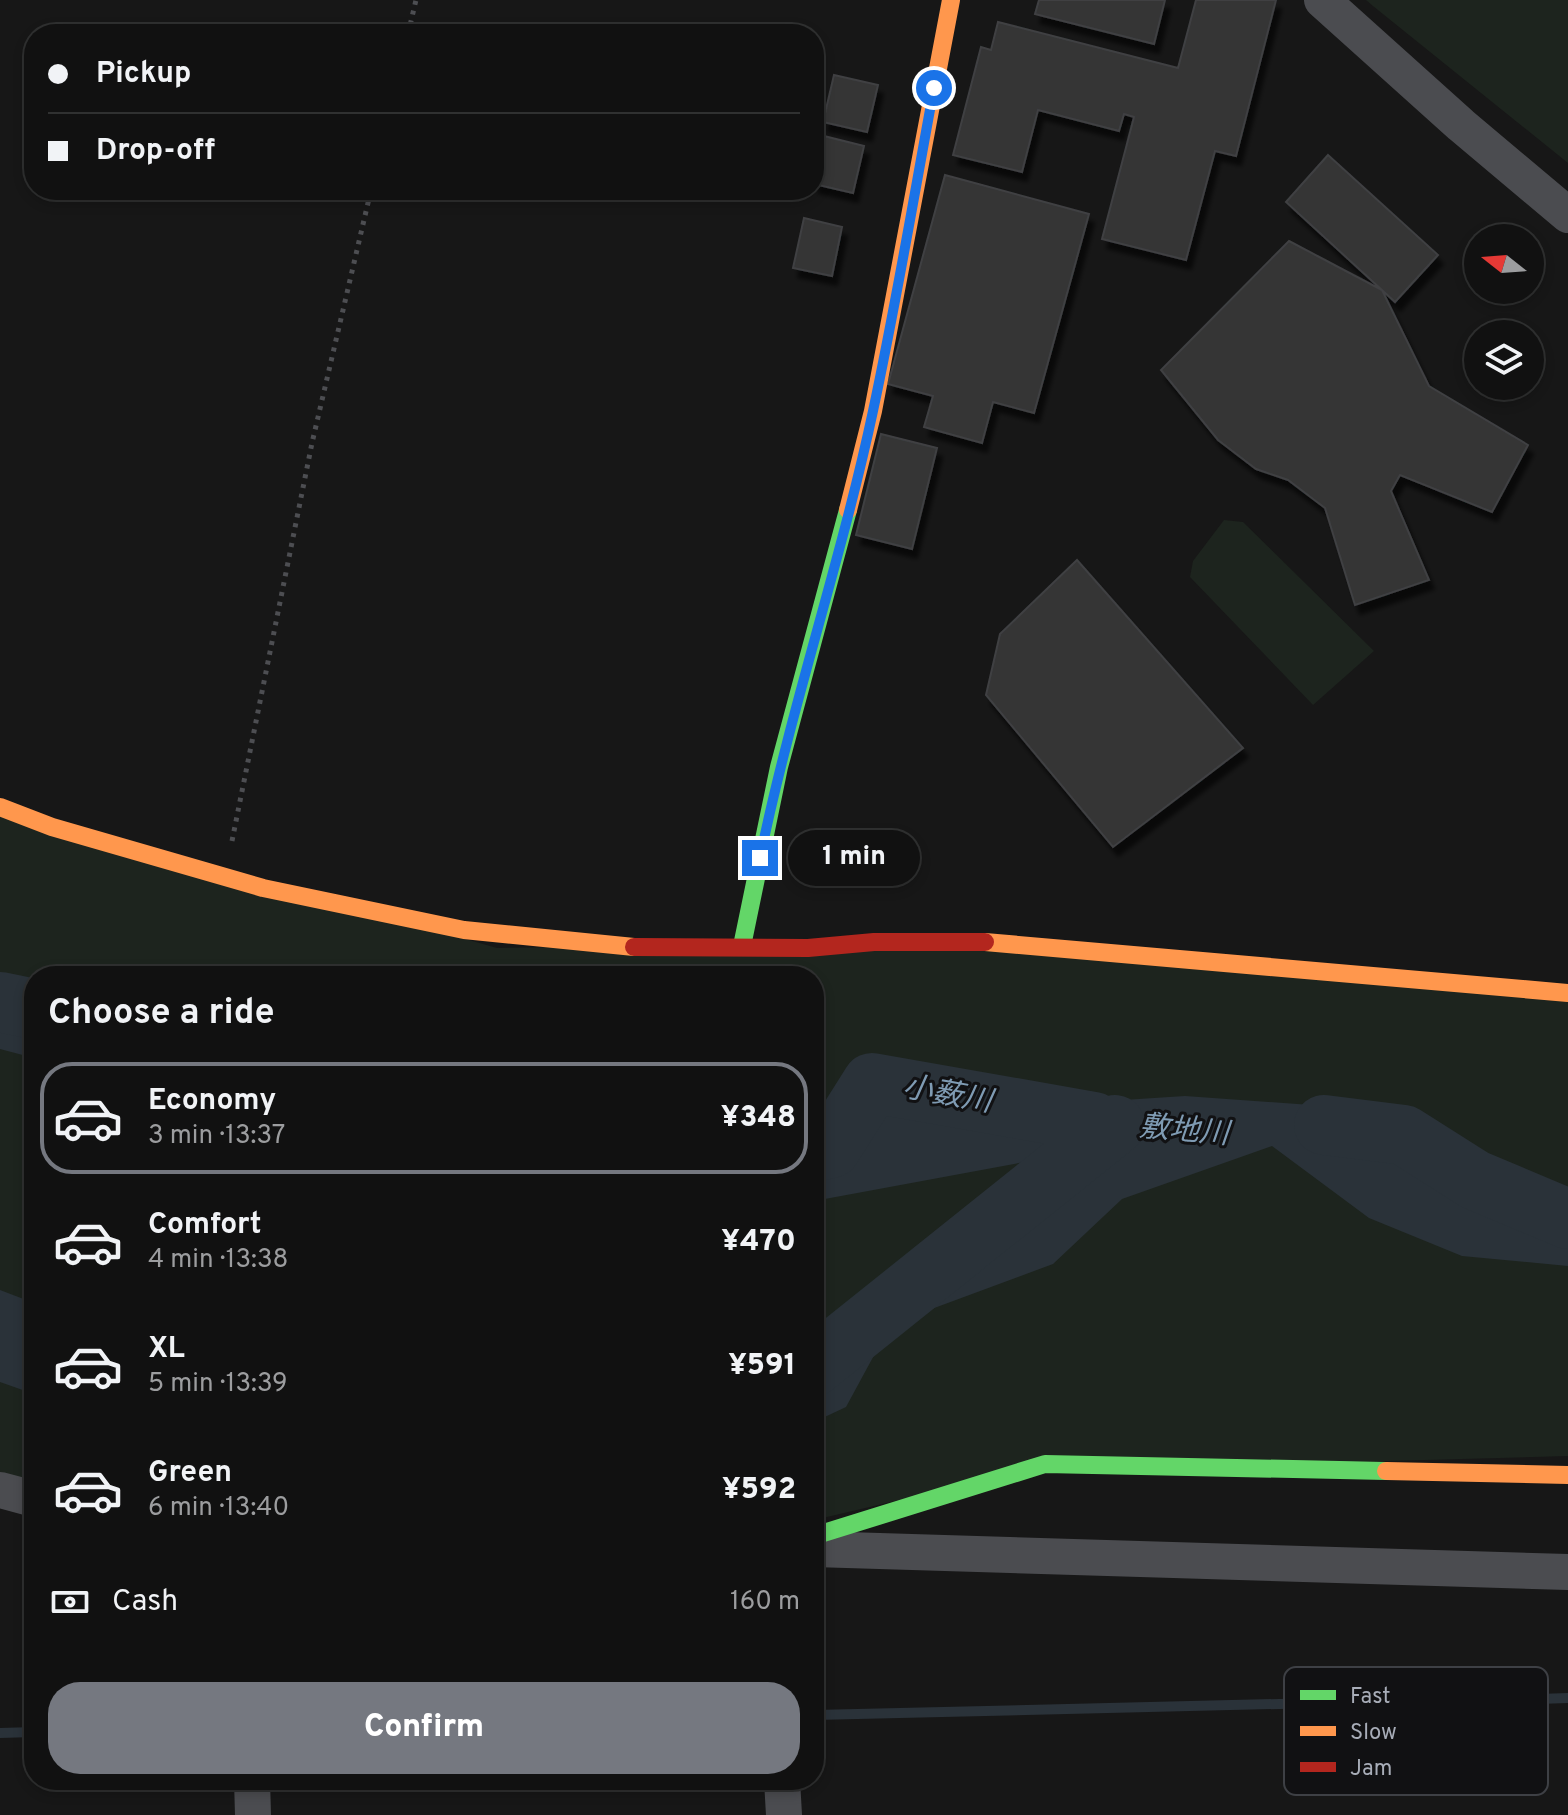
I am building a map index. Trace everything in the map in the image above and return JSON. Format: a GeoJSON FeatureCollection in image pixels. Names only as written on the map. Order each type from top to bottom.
{"type":"FeatureCollection","features":[{"type":"Feature","properties":{"kind":"street"},"geometry":{"type":"LineString","coordinates":[[742,946],[779,767],[826,600],[873,411],[951,0]]}},
{"type":"Feature","properties":{"kind":"street"},"geometry":{"type":"LineString","coordinates":[[1322,0],[1461,125],[1568,215]]}},
{"type":"Feature","properties":{"kind":"street"},"geometry":{"type":"LineString","coordinates":[[0,807],[52,827],[263,888],[464,930],[637,947],[808,948],[874,942],[1001,942],[1031,948],[1568,993]]}},
{"type":"Feature","properties":{"kind":"street"},"geometry":{"type":"LineString","coordinates":[[824,1533],[1045,1464],[1568,1475]]}},
{"type":"Feature","properties":{"kind":"street"},"geometry":{"type":"LineString","coordinates":[[0,1490],[24,1496]]}},
{"type":"Feature","properties":{"kind":"street"},"geometry":{"type":"LineString","coordinates":[[824,1549],[1568,1572]]}},
{"type":"Feature","properties":{"kind":"street"},"geometry":{"type":"LineString","coordinates":[[252,1790],[253,1815]]}},
{"type":"Feature","properties":{"kind":"street"},"geometry":{"type":"LineString","coordinates":[[783,1790],[784,1815]]}},
{"type":"Feature","properties":{"kind":"path"},"geometry":{"type":"LineString","coordinates":[[410,24],[416,0]]}},
{"type":"Feature","properties":{"kind":"path"},"geometry":{"type":"LineString","coordinates":[[225,877],[312,443],[369,200]]}},
{"type":"Feature","properties":{"kind":"shaded area"},"geometry":{"type":"Polygon","coordinates":[[[1366,0],[1568,0],[1568,163],[1373,6],[1366,0]]]}},
{"type":"Feature","properties":{"kind":"shaded area"},"geometry":{"type":"Polygon","coordinates":[[[1224,520],[1243,522],[1374,651],[1313,705],[1190,577],[1193,561],[1224,520]]]}},
{"type":"Feature","properties":{"kind":"shaded area"},"geometry":{"type":"Polygon","coordinates":[[[0,807],[497,948],[977,942],[1568,997],[1568,1456],[1023,1471],[824,1518],[824,966],[24,966],[24,1499],[0,1497],[0,807]]]}},
{"type":"Feature","properties":{"kind":"water"},"geometry":{"type":"Polygon","coordinates":[[[0,1007],[24,1011],[24,1055],[0,1049],[0,1007]]]}},
{"type":"Feature","properties":{"kind":"water"},"geometry":{"type":"Polygon","coordinates":[[[1185,1096],[1311,1105],[1322,1124],[1404,1135],[1475,1180],[1568,1190],[1568,1266],[1462,1256],[1369,1218],[1272,1146],[1122,1199],[1053,1264],[891,1324],[846,1407],[824,1417],[824,1325],[931,1264],[1017,1227],[1105,1147],[824,1199],[824,1129],[862,1117],[1185,1096]]]}},
{"type":"Feature","properties":{"kind":"water"},"geometry":{"type":"Polygon","coordinates":[[[0,1290],[24,1299],[24,1390],[0,1382],[0,1290]]]}},
{"type":"Feature","properties":{"kind":"building"},"geometry":{"type":"Polygon","coordinates":[[[1039,0],[1165,0],[1154,44],[1035,14],[1039,0]]]}},
{"type":"Feature","properties":{"kind":"building"},"geometry":{"type":"Polygon","coordinates":[[[1196,0],[1276,0],[1236,156],[1215,151],[1186,260],[1102,239],[1134,117],[1124,114],[1119,131],[1038,110],[1022,172],[953,155],[981,47],[991,50],[998,22],[1178,68],[1196,0]]]}},
{"type":"Feature","properties":{"kind":"building"},"geometry":{"type":"Polygon","coordinates":[[[834,75],[878,85],[867,132],[824,122],[834,75]]]}},
{"type":"Feature","properties":{"kind":"building"},"geometry":{"type":"Polygon","coordinates":[[[824,136],[864,146],[853,193],[824,186],[824,136]]]}},
{"type":"Feature","properties":{"kind":"building"},"geometry":{"type":"Polygon","coordinates":[[[1328,155],[1438,255],[1395,302],[1286,202],[1328,155]]]}},
{"type":"Feature","properties":{"kind":"building"},"geometry":{"type":"Polygon","coordinates":[[[945,175],[1089,214],[1034,413],[993,402],[982,443],[924,427],[933,396],[888,384],[945,175]]]}},
{"type":"Feature","properties":{"kind":"building"},"geometry":{"type":"Polygon","coordinates":[[[804,218],[842,227],[832,276],[793,268],[804,218]]]}},
{"type":"Feature","properties":{"kind":"building"},"geometry":{"type":"Polygon","coordinates":[[[1289,241],[1382,290],[1429,386],[1528,445],[1492,512],[1400,475],[1391,491],[1429,580],[1355,605],[1325,508],[1288,480],[1256,469],[1218,440],[1161,370],[1289,241]]]}},
{"type":"Feature","properties":{"kind":"building"},"geometry":{"type":"Polygon","coordinates":[[[881,434],[937,448],[912,549],[856,535],[881,434]]]}},
{"type":"Feature","properties":{"kind":"building"},"geometry":{"type":"Polygon","coordinates":[[[1077,560],[1243,748],[1113,847],[986,695],[1000,634],[1077,560]]]}},
{"type":"Feature","properties":{"kind":"waterway","name":"小薮川"},"geometry":{"type":"LineString","coordinates":[[0,1002],[24,1007]]}},
{"type":"Feature","properties":{"kind":"waterway","name":"小薮川"},"geometry":{"type":"LineString","coordinates":[[824,1150],[831,1148],[872,1083],[1094,1122]]}},
{"type":"Feature","properties":{"kind":"waterway","name":"敷地川"},"geometry":{"type":"LineString","coordinates":[[824,1358],[1115,1125]]}},
{"type":"Feature","properties":{"kind":"waterway","name":"敷地川"},"geometry":{"type":"LineString","coordinates":[[1324,1125],[1404,1135],[1475,1180],[1568,1219]]}},
{"type":"Feature","properties":{"kind":"waterway"},"geometry":{"type":"LineString","coordinates":[[1548,1699],[1568,1698]]}},
{"type":"Feature","properties":{"kind":"waterway"},"geometry":{"type":"LineString","coordinates":[[824,1715],[1284,1704]]}},
{"type":"Feature","properties":{"kind":"waterway"},"geometry":{"type":"LineString","coordinates":[[0,1733],[24,1732]]}},
{"type":"Feature","properties":{"kind":"traffic: fast"},"geometry":{"type":"LineString","coordinates":[[742,946],[779,767],[848,510]]}},
{"type":"Feature","properties":{"kind":"traffic: fast"},"geometry":{"type":"LineString","coordinates":[[824,1533],[1045,1464],[1386,1471]]}},
{"type":"Feature","properties":{"kind":"traffic: slow"},"geometry":{"type":"LineString","coordinates":[[848,510],[873,411],[951,0]]}},
{"type":"Feature","properties":{"kind":"traffic: slow"},"geometry":{"type":"LineString","coordinates":[[0,807],[52,827],[263,888],[464,930],[634,947]]}},
{"type":"Feature","properties":{"kind":"traffic: slow"},"geometry":{"type":"LineString","coordinates":[[985,942],[1568,993]]}},
{"type":"Feature","properties":{"kind":"traffic: slow"},"geometry":{"type":"LineString","coordinates":[[1386,1471],[1568,1475]]}},
{"type":"Feature","properties":{"kind":"traffic: jam"},"geometry":{"type":"LineString","coordinates":[[634,947],[808,948],[874,942],[985,942]]}},
{"type":"Feature","properties":{"kind":"route"},"geometry":{"type":"LineString","coordinates":[[760,858],[779,767],[826,600],[873,411],[934,88]]}}]}
